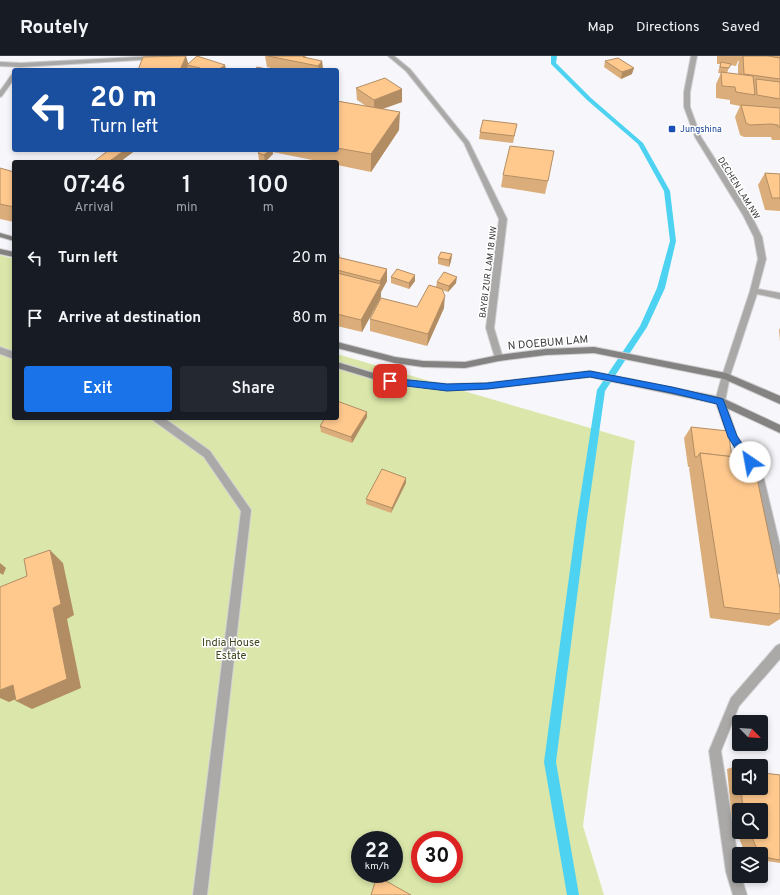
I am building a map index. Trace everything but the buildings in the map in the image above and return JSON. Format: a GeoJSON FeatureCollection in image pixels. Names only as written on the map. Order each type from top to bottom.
{"type":"FeatureCollection","features":[{"type":"Feature","properties":{"kind":"main road"},"geometry":{"type":"LineString","coordinates":[[0,235],[12,238]]}},
{"type":"Feature","properties":{"kind":"main road"},"geometry":{"type":"LineString","coordinates":[[0,251],[12,254]]}},
{"type":"Feature","properties":{"kind":"main road","name":"N DOEBUM LAM"},"geometry":{"type":"LineString","coordinates":[[339,346],[388,358],[423,364],[465,365],[499,358],[546,352],[594,350],[726,376],[780,400]]}},
{"type":"Feature","properties":{"kind":"main road"},"geometry":{"type":"LineString","coordinates":[[339,365],[390,381],[447,388],[487,386],[590,374],[720,401],[780,429]]}},
{"type":"Feature","properties":{"kind":"street"},"geometry":{"type":"LineString","coordinates":[[18,68],[28,56]]}},
{"type":"Feature","properties":{"kind":"street","name":"BAYBI ZUR LAM 18 NW"},"geometry":{"type":"LineString","coordinates":[[391,56],[408,70],[467,143],[503,219],[490,328],[499,358]]}},
{"type":"Feature","properties":{"kind":"street","name":"DECHEN LAM NW"},"geometry":{"type":"LineString","coordinates":[[694,56],[687,92],[687,107],[698,138],[747,215],[758,237],[762,259],[754,291],[726,376],[720,401]]}},
{"type":"Feature","properties":{"kind":"street"},"geometry":{"type":"LineString","coordinates":[[0,64],[163,58]]}},
{"type":"Feature","properties":{"kind":"street"},"geometry":{"type":"LineString","coordinates":[[0,95],[12,78]]}},
{"type":"Feature","properties":{"kind":"street"},"geometry":{"type":"LineString","coordinates":[[754,291],[780,296]]}},
{"type":"Feature","properties":{"kind":"street"},"geometry":{"type":"LineString","coordinates":[[0,350],[12,355]]}},
{"type":"Feature","properties":{"kind":"street"},"geometry":{"type":"LineString","coordinates":[[720,401],[733,437],[758,475],[780,569]]}},
{"type":"Feature","properties":{"kind":"street"},"geometry":{"type":"LineString","coordinates":[[160,420],[207,454],[246,510],[200,895]]}},
{"type":"Feature","properties":{"kind":"street"},"geometry":{"type":"LineString","coordinates":[[740,895],[733,872],[716,751],[735,702],[780,650]]}},
{"type":"Feature","properties":{"kind":"green space","name":"India House Estate"},"geometry":{"type":"Polygon","coordinates":[[[0,255],[12,258],[12,420],[339,420],[339,355],[635,441],[583,826],[604,895],[0,895],[0,255]]]}},
{"type":"Feature","properties":{"kind":"waterway"},"geometry":{"type":"LineString","coordinates":[[554,56],[553,63],[589,99],[640,143],[667,191],[673,241],[661,288],[643,327],[601,390],[582,518],[550,762],[573,895]]}},
{"type":"Feature","properties":{"kind":"place","name":"Jungshina"},"geometry":{"type":"Point","coordinates":[672,129]}},
{"type":"Feature","properties":{"kind":"route"},"geometry":{"type":"LineString","coordinates":[[390,381],[447,388],[487,386],[590,374],[672,390],[720,401],[733,437],[750,462]]}}]}
